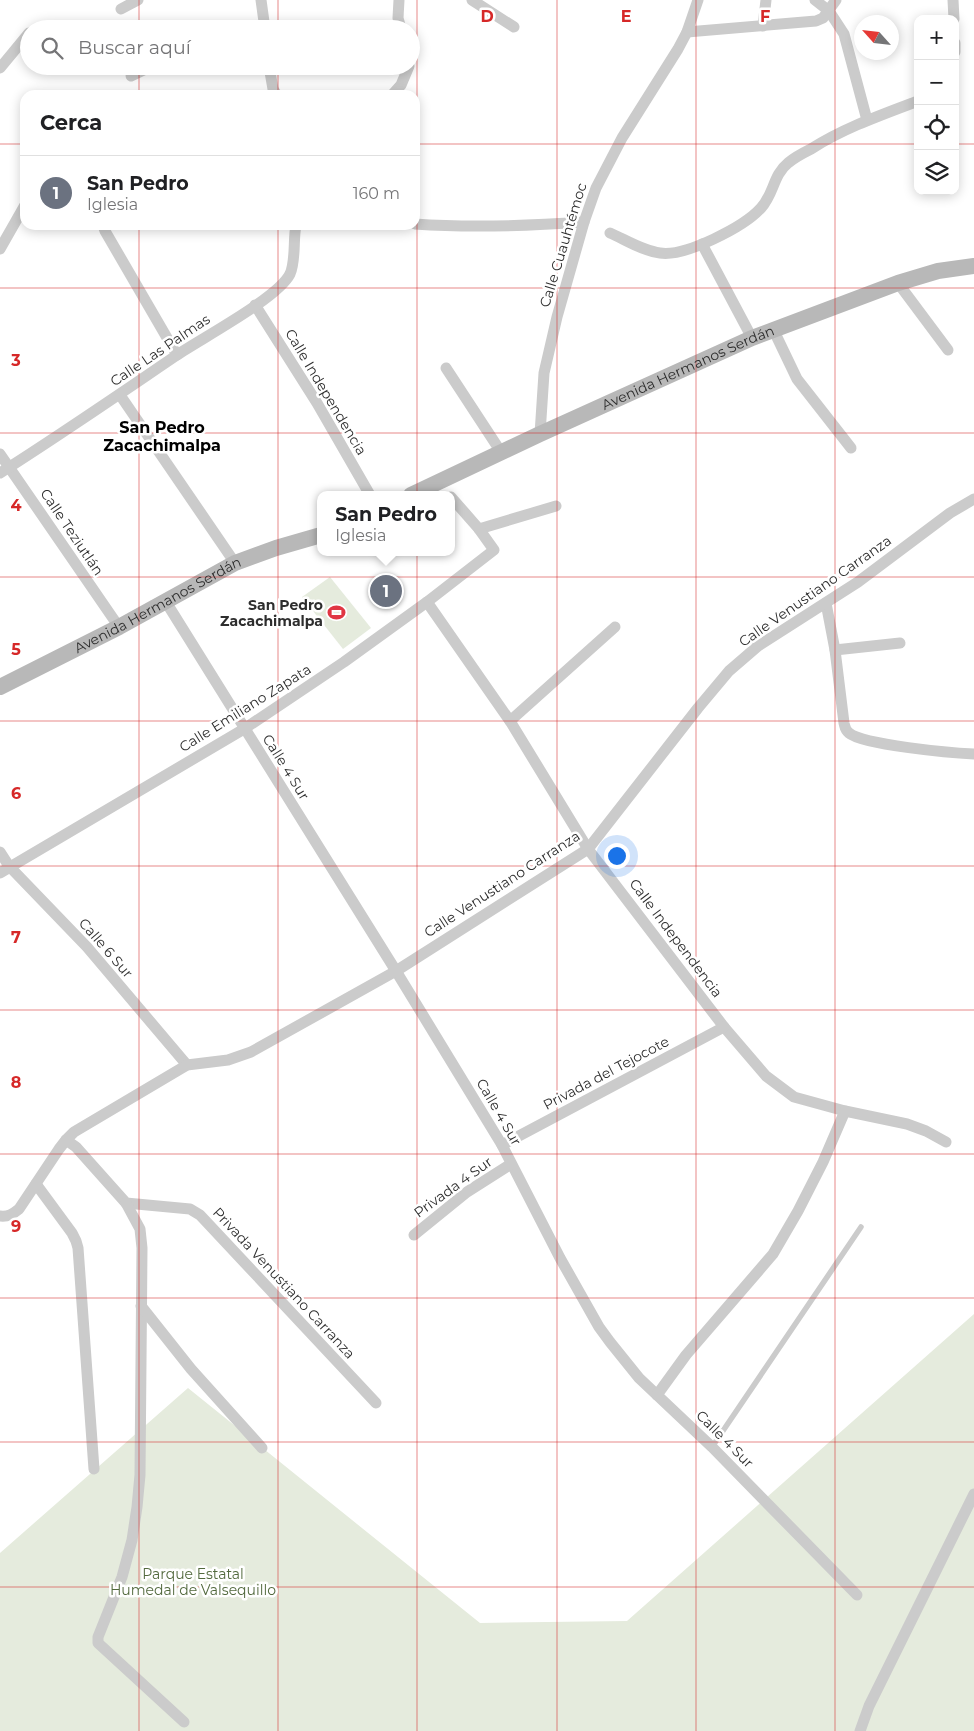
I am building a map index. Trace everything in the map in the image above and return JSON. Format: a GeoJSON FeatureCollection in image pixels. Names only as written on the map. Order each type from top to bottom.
{"type":"FeatureCollection","features":[{"type":"Feature","properties":{"kind":"street"},"geometry":{"type":"LineString","coordinates":[[121,9],[138,0]]}},
{"type":"Feature","properties":{"kind":"street"},"geometry":{"type":"LineString","coordinates":[[261,0],[262,20]]}},
{"type":"Feature","properties":{"kind":"street"},"geometry":{"type":"LineString","coordinates":[[399,0],[399,20]]}},
{"type":"Feature","properties":{"kind":"street"},"geometry":{"type":"LineString","coordinates":[[472,0],[514,27]]}},
{"type":"Feature","properties":{"kind":"street","name":"Calle Cuauhtémoc"},"geometry":{"type":"LineString","coordinates":[[540,434],[544,373],[557,317],[584,222],[596,188],[618,146],[678,49],[687,32],[698,0]]}},
{"type":"Feature","properties":{"kind":"street"},"geometry":{"type":"LineString","coordinates":[[763,26],[766,0]]}},
{"type":"Feature","properties":{"kind":"street"},"geometry":{"type":"LineString","coordinates":[[815,0],[829,11],[844,34],[867,120]]}},
{"type":"Feature","properties":{"kind":"street"},"geometry":{"type":"LineString","coordinates":[[687,32],[816,21],[823,18],[836,0]]}},
{"type":"Feature","properties":{"kind":"street"},"geometry":{"type":"LineString","coordinates":[[953,0],[954,15]]}},
{"type":"Feature","properties":{"kind":"street"},"geometry":{"type":"LineString","coordinates":[[0,68],[20,44]]}},
{"type":"Feature","properties":{"kind":"street"},"geometry":{"type":"LineString","coordinates":[[271,75],[274,90]]}},
{"type":"Feature","properties":{"kind":"street"},"geometry":{"type":"LineString","coordinates":[[396,90],[405,75]]}},
{"type":"Feature","properties":{"kind":"street"},"geometry":{"type":"LineString","coordinates":[[610,233],[659,253],[671,254],[702,244],[736,228],[762,207],[770,195],[779,172],[789,162],[831,137],[867,120],[914,102]]}},
{"type":"Feature","properties":{"kind":"street"},"geometry":{"type":"LineString","coordinates":[[0,249],[20,214]]}},
{"type":"Feature","properties":{"kind":"street"},"geometry":{"type":"LineString","coordinates":[[420,224],[458,227],[522,226],[584,222]]}},
{"type":"Feature","properties":{"kind":"street"},"geometry":{"type":"LineString","coordinates":[[105,230],[177,355]]}},
{"type":"Feature","properties":{"kind":"street","name":"Calle Las Palmas"},"geometry":{"type":"LineString","coordinates":[[5,470],[255,305],[282,284],[290,273],[292,266],[296,230]]}},
{"type":"Feature","properties":{"kind":"street"},"geometry":{"type":"LineString","coordinates":[[702,244],[752,338]]}},
{"type":"Feature","properties":{"kind":"street","name":"Avenida Hermanos Serdán"},"geometry":{"type":"LineString","coordinates":[[419,491],[752,338],[898,283],[938,271],[974,266]]}},
{"type":"Feature","properties":{"kind":"street"},"geometry":{"type":"LineString","coordinates":[[898,283],[948,350]]}},
{"type":"Feature","properties":{"kind":"street","name":"Calle Independencia"},"geometry":{"type":"LineString","coordinates":[[255,305],[317,403],[368,491]]}},
{"type":"Feature","properties":{"kind":"street"},"geometry":{"type":"LineString","coordinates":[[774,331],[797,379],[851,448]]}},
{"type":"Feature","properties":{"kind":"street"},"geometry":{"type":"LineString","coordinates":[[446,368],[501,452]]}},
{"type":"Feature","properties":{"kind":"street"},"geometry":{"type":"LineString","coordinates":[[120,395],[235,564]]}},
{"type":"Feature","properties":{"kind":"street","name":"Calle Teziutlán"},"geometry":{"type":"LineString","coordinates":[[0,454],[5,470],[119,627]]}},
{"type":"Feature","properties":{"kind":"street"},"geometry":{"type":"LineString","coordinates":[[438,482],[446,491]]}},
{"type":"Feature","properties":{"kind":"street","name":"Calle Venustiano Carranza"},"geometry":{"type":"LineString","coordinates":[[0,1216],[14,1213],[19,1209],[66,1140],[82,1127],[186,1065],[222,1061],[250,1052],[396,971],[588,849],[686,722],[729,671],[758,646],[858,582],[950,513],[973,500]]}},
{"type":"Feature","properties":{"kind":"street"},"geometry":{"type":"LineString","coordinates":[[455,502],[479,529],[556,506]]}},
{"type":"Feature","properties":{"kind":"street","name":"Calle Emiliano Zapata"},"geometry":{"type":"LineString","coordinates":[[5,869],[244,729],[344,662],[427,602],[494,550],[479,529]]}},
{"type":"Feature","properties":{"kind":"street","name":"Avenida Hermanos Serdán"},"geometry":{"type":"LineString","coordinates":[[0,687],[119,627],[235,564],[276,548],[317,535]]}},
{"type":"Feature","properties":{"kind":"street","name":"Calle 4 Sur"},"geometry":{"type":"LineString","coordinates":[[166,602],[502,1145],[560,1258],[599,1327],[639,1378],[712,1446],[857,1595]]}},
{"type":"Feature","properties":{"kind":"street","name":"Calle Independencia"},"geometry":{"type":"LineString","coordinates":[[427,602],[510,721],[588,849],[724,1027],[766,1076],[794,1097],[845,1112],[907,1124],[926,1131],[946,1142]]}},
{"type":"Feature","properties":{"kind":"street"},"geometry":{"type":"LineString","coordinates":[[826,603],[835,650],[844,723],[849,734],[869,740],[934,751],[974,754]]}},
{"type":"Feature","properties":{"kind":"street"},"geometry":{"type":"LineString","coordinates":[[510,721],[615,627]]}},
{"type":"Feature","properties":{"kind":"street"},"geometry":{"type":"LineString","coordinates":[[835,650],[900,643]]}},
{"type":"Feature","properties":{"kind":"street","name":"Calle 6 Sur"},"geometry":{"type":"LineString","coordinates":[[0,852],[5,869],[87,947],[186,1065]]}},
{"type":"Feature","properties":{"kind":"street","name":"Privada del Tejocote"},"geometry":{"type":"LineString","coordinates":[[502,1145],[724,1027]]}},
{"type":"Feature","properties":{"kind":"street"},"geometry":{"type":"LineString","coordinates":[[657,1395],[686,1355],[773,1254],[823,1162],[845,1112]]}},
{"type":"Feature","properties":{"kind":"street"},"geometry":{"type":"LineString","coordinates":[[66,1140],[76,1147],[126,1203],[140,1230],[142,1248],[140,1475],[132,1540],[122,1577],[98,1637],[98,1643],[184,1722]]}},
{"type":"Feature","properties":{"kind":"street","name":"Privada 4 Sur"},"geometry":{"type":"LineString","coordinates":[[414,1235],[467,1192],[511,1164]]}},
{"type":"Feature","properties":{"kind":"street"},"geometry":{"type":"LineString","coordinates":[[36,1184],[76,1241],[94,1469]]}},
{"type":"Feature","properties":{"kind":"street","name":"Privada Venustiano Carranza"},"geometry":{"type":"LineString","coordinates":[[126,1203],[190,1209],[200,1215],[376,1403]]}},
{"type":"Feature","properties":{"kind":"street"},"geometry":{"type":"LineString","coordinates":[[141,1306],[191,1369],[262,1448]]}},
{"type":"Feature","properties":{"kind":"street"},"geometry":{"type":"LineString","coordinates":[[860,1731],[869,1706],[974,1494]]}},
{"type":"Feature","properties":{"kind":"lane"},"geometry":{"type":"LineString","coordinates":[[712,1446],[861,1227]]}},
{"type":"Feature","properties":{"kind":"green space","name":"San Pedro Zacachimalpa"},"geometry":{"type":"Polygon","coordinates":[[[330,577],[371,628],[343,649],[302,597],[330,577]]]}},
{"type":"Feature","properties":{"kind":"green space","name":"Parque Estatal Humedal de Valsequillo"},"geometry":{"type":"Polygon","coordinates":[[[974,1314],[974,1731],[0,1731],[0,1553],[188,1388],[480,1623],[627,1621],[974,1314]]]}},
{"type":"Feature","properties":{"kind":"place","name":"San Pedro"},"geometry":{"type":"Point","coordinates":[386,591]}},
{"type":"Feature","properties":{"kind":"place","name":"San Pedro Zacachimalpa"},"geometry":{"type":"Point","coordinates":[337,613]}},
{"type":"Feature","properties":{"kind":"district","name":"San Pedro Zacachimalpa"},"geometry":{"type":"Point","coordinates":[162,436]}}]}
